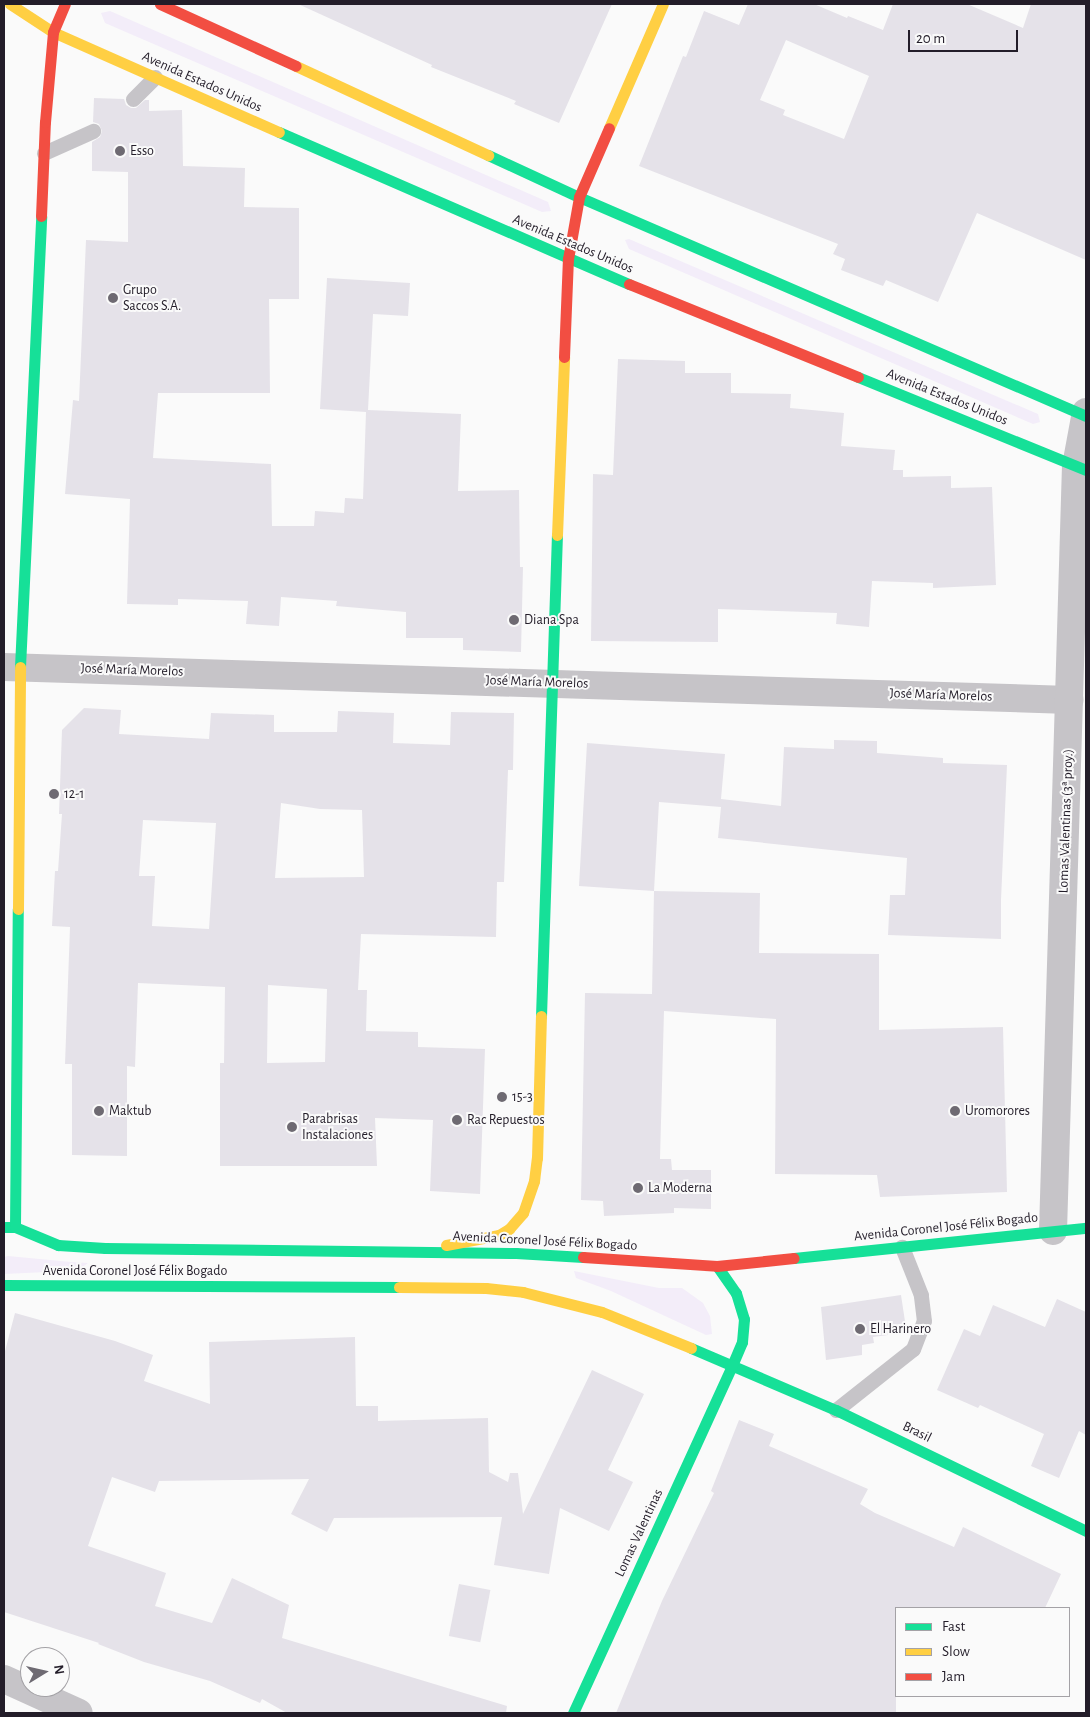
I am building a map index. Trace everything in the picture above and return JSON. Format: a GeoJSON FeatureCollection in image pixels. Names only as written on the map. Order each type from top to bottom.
{"type":"FeatureCollection","features":[{"type":"Feature","properties":{"kind":"main road","name":"Avenida Estados Unidos"},"geometry":{"type":"LineString","coordinates":[[10,4],[53,32],[568,259],[1081,468]]}},
{"type":"Feature","properties":{"kind":"main road"},"geometry":{"type":"LineString","coordinates":[[4,1235],[9,1227],[12,667],[53,32],[65,4]]}},
{"type":"Feature","properties":{"kind":"main road"},"geometry":{"type":"LineString","coordinates":[[160,4],[579,197],[1086,415]]}},
{"type":"Feature","properties":{"kind":"main road"},"geometry":{"type":"LineString","coordinates":[[415,1250],[499,1235],[509,1229],[523,1213],[534,1181],[537,1158],[551,682],[568,259],[579,197],[662,4]]}},
{"type":"Feature","properties":{"kind":"main road","name":"Avenida Coronel José Félix Bogado"},"geometry":{"type":"LineString","coordinates":[[9,1227],[58,1245],[104,1248],[415,1250],[516,1253],[717,1266],[1086,1228]]}},
{"type":"Feature","properties":{"kind":"main road","name":"Lomas Valentinas"},"geometry":{"type":"LineString","coordinates":[[573,1713],[742,1342],[744,1319],[736,1292],[717,1266]]}},
{"type":"Feature","properties":{"kind":"main road","name":"Avenida Coronel José Félix Bogado"},"geometry":{"type":"LineString","coordinates":[[4,1285],[486,1288],[523,1292],[602,1312],[732,1365]]}},
{"type":"Feature","properties":{"kind":"main road","name":"Brasil"},"geometry":{"type":"LineString","coordinates":[[732,1365],[836,1410],[1086,1531]]}},
{"type":"Feature","properties":{"kind":"street","name":"Lomas Valentinas (3ª proy.)"},"geometry":{"type":"LineString","coordinates":[[1053,1231],[1069,700],[1081,468],[1086,415]]}},
{"type":"Feature","properties":{"kind":"street","name":"José María Morelos"},"geometry":{"type":"LineString","coordinates":[[12,667],[551,682],[1069,700]]}},
{"type":"Feature","properties":{"kind":"street"},"geometry":{"type":"LineString","coordinates":[[4,1679],[79,1713]]}},
{"type":"Feature","properties":{"kind":"lane"},"geometry":{"type":"LineString","coordinates":[[133,99],[155,77]]}},
{"type":"Feature","properties":{"kind":"lane"},"geometry":{"type":"LineString","coordinates":[[44,153],[93,131]]}},
{"type":"Feature","properties":{"kind":"lane"},"geometry":{"type":"LineString","coordinates":[[836,1410],[913,1349],[924,1321],[921,1295],[902,1247]]}},
{"type":"Feature","properties":{"kind":"shaded area"},"geometry":{"type":"Polygon","coordinates":[[[110,11],[548,202],[551,211],[542,212],[105,23],[101,13],[110,11]]]}},
{"type":"Feature","properties":{"kind":"shaded area"},"geometry":{"type":"Polygon","coordinates":[[[629,239],[1038,414],[1040,422],[1033,424],[629,249],[625,240],[629,239]]]}},
{"type":"Feature","properties":{"kind":"shaded area"},"geometry":{"type":"Polygon","coordinates":[[[4,1257],[88,1263],[81,1268],[68,1271],[4,1274],[4,1257]]]}},
{"type":"Feature","properties":{"kind":"shaded area"},"geometry":{"type":"Polygon","coordinates":[[[574,1271],[659,1288],[682,1288],[703,1303],[710,1316],[712,1334],[706,1335],[611,1291],[576,1278],[574,1271]]]}},
{"type":"Feature","properties":{"kind":"building"},"geometry":{"type":"Polygon","coordinates":[[[298,4],[612,4],[559,123],[514,104],[516,101],[431,67],[432,65],[298,4]]]}},
{"type":"Feature","properties":{"kind":"building"},"geometry":{"type":"Polygon","coordinates":[[[748,4],[814,4],[883,30],[893,4],[967,4],[1023,28],[1031,4],[1086,4],[1086,260],[977,213],[938,302],[886,280],[883,286],[841,270],[845,259],[833,254],[838,244],[639,166],[683,56],[686,57],[704,11],[739,25],[748,4]],[[786,40],[760,100],[785,110],[783,115],[844,139],[869,76],[786,40]]]}},
{"type":"Feature","properties":{"kind":"building"},"geometry":{"type":"Polygon","coordinates":[[[94,98],[124,99],[126,105],[131,108],[136,108],[145,100],[149,100],[149,111],[182,110],[183,166],[245,168],[244,207],[299,208],[299,299],[269,299],[270,393],[158,393],[153,458],[271,464],[272,526],[314,526],[315,511],[344,513],[345,498],[363,499],[366,412],[320,409],[327,278],[410,283],[408,316],[373,314],[368,410],[461,414],[458,491],[519,490],[520,567],[523,567],[521,652],[463,650],[463,638],[406,638],[406,612],[336,606],[337,601],[281,597],[279,626],[246,624],[248,601],[178,599],[178,605],[127,604],[130,499],[65,494],[73,400],[79,401],[86,240],[128,242],[128,172],[92,171],[92,142],[100,137],[102,131],[99,124],[93,122],[94,98]]]}},
{"type":"Feature","properties":{"kind":"building"},"geometry":{"type":"Polygon","coordinates":[[[618,359],[685,361],[685,373],[731,373],[731,393],[791,394],[790,408],[844,413],[841,446],[895,450],[893,470],[903,470],[903,477],[951,476],[951,488],[992,487],[996,585],[933,588],[933,583],[872,581],[869,627],[836,624],[837,613],[718,609],[718,642],[591,641],[593,474],[613,475],[618,359]]]}},
{"type":"Feature","properties":{"kind":"building"},"geometry":{"type":"Polygon","coordinates":[[[84,708],[121,710],[119,734],[209,739],[211,713],[274,715],[274,732],[337,732],[338,711],[394,713],[393,743],[450,745],[451,712],[514,713],[513,770],[508,770],[504,882],[497,882],[496,937],[361,934],[358,990],[367,990],[366,1031],[418,1032],[418,1047],[485,1049],[480,1194],[430,1191],[433,1120],[375,1118],[377,1166],[220,1166],[220,1063],[224,1063],[225,987],[138,983],[135,1067],[127,1066],[127,1156],[72,1155],[72,1064],[65,1064],[70,927],[52,926],[55,871],[58,871],[62,814],[59,814],[62,730],[84,708]],[[281,803],[275,878],[364,877],[362,810],[320,809],[281,803]],[[143,820],[139,876],[155,876],[152,926],[209,929],[216,823],[143,820]],[[268,985],[267,1063],[325,1062],[327,989],[268,985]]]}},
{"type":"Feature","properties":{"kind":"building"},"geometry":{"type":"Polygon","coordinates":[[[834,740],[877,741],[877,753],[943,758],[943,763],[1007,765],[1001,939],[888,935],[890,895],[905,895],[907,858],[718,838],[721,807],[659,802],[654,891],[579,886],[587,743],[725,754],[721,799],[781,806],[784,747],[834,749],[834,740]]]}},
{"type":"Feature","properties":{"kind":"building"},"geometry":{"type":"Polygon","coordinates":[[[654,891],[760,893],[759,953],[879,954],[879,1030],[1003,1027],[1007,1192],[880,1197],[877,1175],[775,1174],[776,1019],[664,1011],[660,1159],[671,1159],[672,1170],[711,1170],[711,1209],[674,1208],[674,1213],[604,1216],[603,1201],[581,1200],[585,993],[652,994],[654,891]]]}},
{"type":"Feature","properties":{"kind":"building","name":"El Harinero"},"geometry":{"type":"Polygon","coordinates":[[[901,1295],[906,1328],[887,1330],[888,1335],[873,1337],[874,1343],[862,1345],[862,1355],[826,1360],[821,1307],[901,1295]]]}},
{"type":"Feature","properties":{"kind":"building"},"geometry":{"type":"Polygon","coordinates":[[[1057,1299],[1086,1312],[1086,1435],[1079,1431],[1059,1478],[1031,1466],[1044,1434],[980,1405],[978,1408],[937,1390],[964,1329],[980,1336],[993,1305],[1045,1327],[1057,1299]]]}},
{"type":"Feature","properties":{"kind":"building"},"geometry":{"type":"Polygon","coordinates":[[[15,1313],[115,1341],[153,1355],[144,1381],[210,1404],[209,1342],[355,1337],[356,1406],[378,1406],[378,1421],[488,1418],[489,1472],[508,1482],[510,1473],[518,1473],[523,1514],[592,1370],[644,1394],[608,1470],[633,1482],[609,1531],[560,1508],[549,1574],[494,1565],[502,1517],[334,1518],[327,1532],[291,1514],[309,1479],[159,1481],[155,1492],[112,1477],[88,1546],[166,1573],[155,1606],[212,1623],[232,1578],[289,1605],[282,1638],[507,1706],[506,1713],[287,1713],[262,1699],[260,1703],[210,1681],[144,1662],[99,1643],[4,1612],[4,1355],[15,1313]]]}},
{"type":"Feature","properties":{"kind":"building"},"geometry":{"type":"Polygon","coordinates":[[[739,1420],[774,1434],[769,1446],[868,1489],[860,1504],[875,1513],[954,1547],[963,1527],[1061,1574],[1045,1607],[895,1607],[896,1713],[616,1713],[662,1601],[714,1493],[711,1491],[739,1420]]]}},
{"type":"Feature","properties":{"kind":"building"},"geometry":{"type":"Polygon","coordinates":[[[459,1584],[490,1590],[480,1642],[449,1636],[459,1584]]]}},
{"type":"Feature","properties":{"kind":"traffic: fast"},"geometry":{"type":"LineString","coordinates":[[279,132],[629,284]]}},
{"type":"Feature","properties":{"kind":"traffic: fast"},"geometry":{"type":"LineString","coordinates":[[488,155],[579,197],[1086,416]]}},
{"type":"Feature","properties":{"kind":"traffic: fast"},"geometry":{"type":"LineString","coordinates":[[20,667],[41,216]]}},
{"type":"Feature","properties":{"kind":"traffic: fast"},"geometry":{"type":"LineString","coordinates":[[858,377],[1086,470]]}},
{"type":"Feature","properties":{"kind":"traffic: fast"},"geometry":{"type":"LineString","coordinates":[[541,1016],[557,535]]}},
{"type":"Feature","properties":{"kind":"traffic: fast"},"geometry":{"type":"LineString","coordinates":[[15,1227],[18,909]]}},
{"type":"Feature","properties":{"kind":"traffic: fast"},"geometry":{"type":"LineString","coordinates":[[4,1227],[15,1227],[58,1245],[105,1248],[516,1253],[583,1257]]}},
{"type":"Feature","properties":{"kind":"traffic: fast"},"geometry":{"type":"LineString","coordinates":[[794,1258],[1086,1228]]}},
{"type":"Feature","properties":{"kind":"traffic: fast"},"geometry":{"type":"LineString","coordinates":[[717,1266],[736,1293],[744,1319],[742,1342],[732,1365]]}},
{"type":"Feature","properties":{"kind":"traffic: fast"},"geometry":{"type":"LineString","coordinates":[[4,1285],[399,1287]]}},
{"type":"Feature","properties":{"kind":"traffic: fast"},"geometry":{"type":"LineString","coordinates":[[691,1348],[836,1410],[1086,1531]]}},
{"type":"Feature","properties":{"kind":"traffic: fast"},"geometry":{"type":"LineString","coordinates":[[573,1713],[732,1365]]}},
{"type":"Feature","properties":{"kind":"traffic: slow"},"geometry":{"type":"LineString","coordinates":[[10,4],[53,32],[279,132]]}},
{"type":"Feature","properties":{"kind":"traffic: slow"},"geometry":{"type":"LineString","coordinates":[[609,128],[663,4]]}},
{"type":"Feature","properties":{"kind":"traffic: slow"},"geometry":{"type":"LineString","coordinates":[[296,66],[488,155]]}},
{"type":"Feature","properties":{"kind":"traffic: slow"},"geometry":{"type":"LineString","coordinates":[[557,535],[564,357]]}},
{"type":"Feature","properties":{"kind":"traffic: slow"},"geometry":{"type":"LineString","coordinates":[[18,909],[20,667]]}},
{"type":"Feature","properties":{"kind":"traffic: slow"},"geometry":{"type":"LineString","coordinates":[[446,1245],[499,1235],[509,1229],[523,1213],[534,1181],[537,1158],[541,1016]]}},
{"type":"Feature","properties":{"kind":"traffic: slow"},"geometry":{"type":"LineString","coordinates":[[399,1287],[486,1288],[523,1292],[602,1312],[691,1348]]}},
{"type":"Feature","properties":{"kind":"traffic: jam"},"geometry":{"type":"LineString","coordinates":[[41,216],[45,122],[53,32],[65,4]]}},
{"type":"Feature","properties":{"kind":"traffic: jam"},"geometry":{"type":"LineString","coordinates":[[160,4],[296,66]]}},
{"type":"Feature","properties":{"kind":"traffic: jam"},"geometry":{"type":"LineString","coordinates":[[564,357],[568,259],[579,197],[609,128]]}},
{"type":"Feature","properties":{"kind":"traffic: jam"},"geometry":{"type":"LineString","coordinates":[[629,284],[858,377]]}},
{"type":"Feature","properties":{"kind":"traffic: jam"},"geometry":{"type":"LineString","coordinates":[[583,1257],[717,1266],[794,1258]]}},
{"type":"Feature","properties":{"kind":"place","name":"Esso"},"geometry":{"type":"Point","coordinates":[120,151]}},
{"type":"Feature","properties":{"kind":"place","name":"Grupo Saccos S.A."},"geometry":{"type":"Point","coordinates":[113,298]}},
{"type":"Feature","properties":{"kind":"place","name":"Diana Spa"},"geometry":{"type":"Point","coordinates":[514,620]}},
{"type":"Feature","properties":{"kind":"place","name":"12-1"},"geometry":{"type":"Point","coordinates":[54,794]}},
{"type":"Feature","properties":{"kind":"place","name":"15-3"},"geometry":{"type":"Point","coordinates":[502,1097]}},
{"type":"Feature","properties":{"kind":"place","name":"Maktub"},"geometry":{"type":"Point","coordinates":[99,1111]}},
{"type":"Feature","properties":{"kind":"place","name":"Uromorores"},"geometry":{"type":"Point","coordinates":[955,1111]}},
{"type":"Feature","properties":{"kind":"place","name":"Rac Repuestos"},"geometry":{"type":"Point","coordinates":[457,1120]}},
{"type":"Feature","properties":{"kind":"place","name":"Parabrisas Instalaciones"},"geometry":{"type":"Point","coordinates":[292,1127]}},
{"type":"Feature","properties":{"kind":"place","name":"La Moderna"},"geometry":{"type":"Point","coordinates":[638,1188]}},
{"type":"Feature","properties":{"kind":"place","name":"El Harinero"},"geometry":{"type":"Point","coordinates":[860,1329]}}]}
